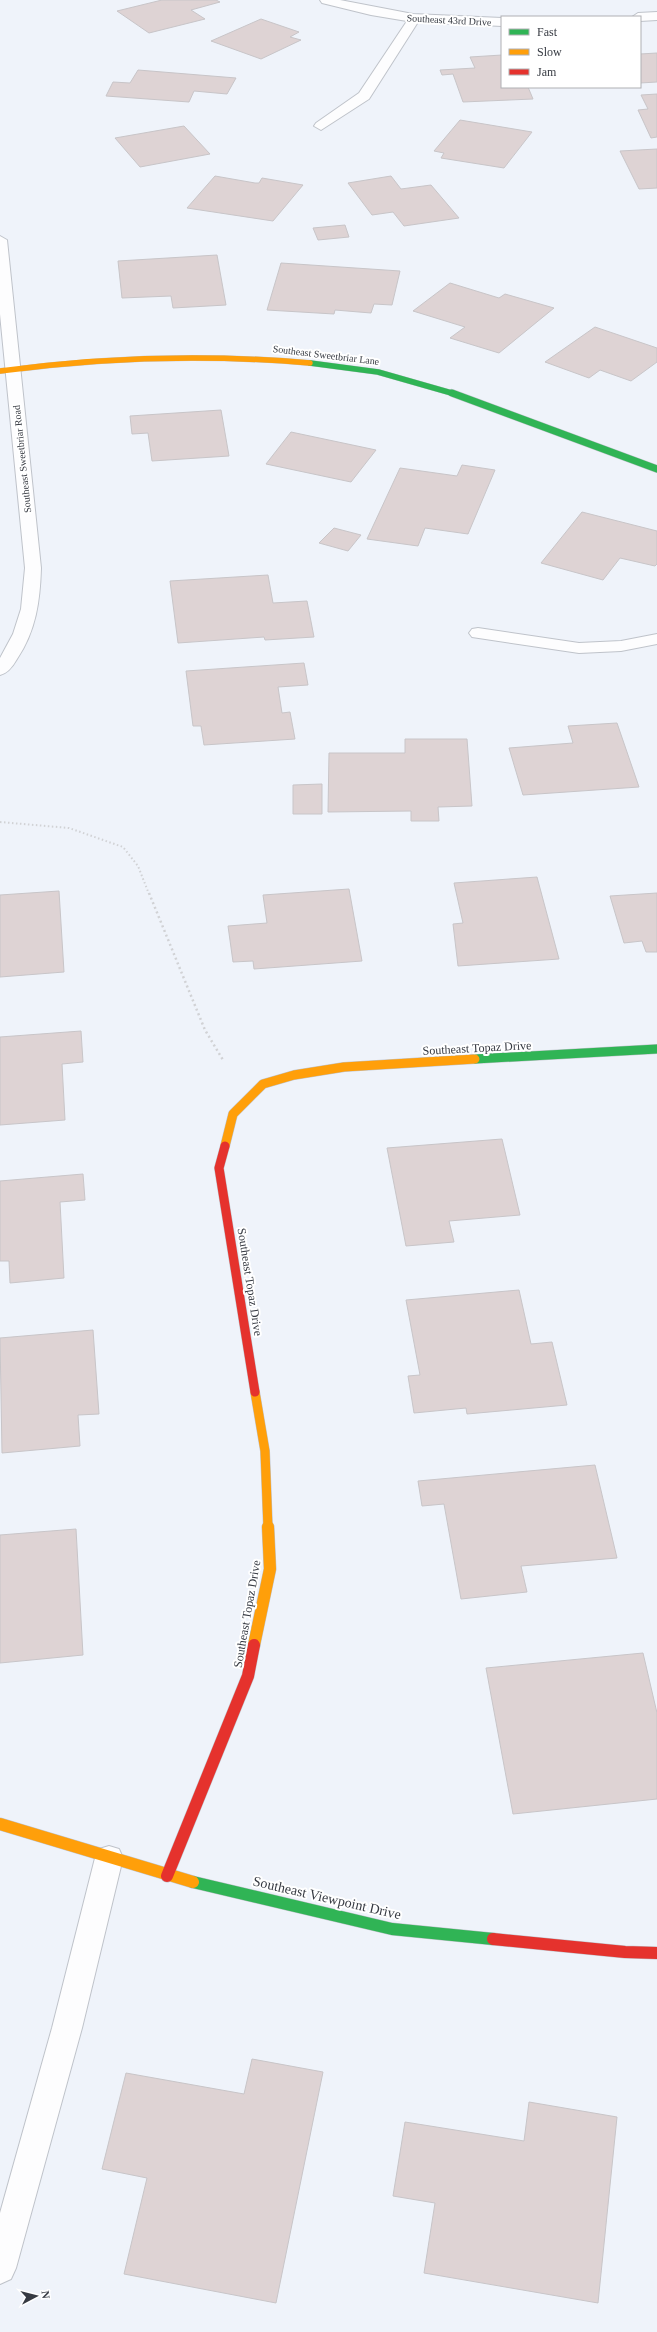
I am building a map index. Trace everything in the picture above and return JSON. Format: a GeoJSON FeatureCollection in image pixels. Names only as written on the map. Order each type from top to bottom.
{"type":"FeatureCollection","features":[{"type":"Feature","properties":{"kind":"street","name":"Southeast 43rd Drive"},"geometry":{"type":"LineString","coordinates":[[326,0],[358,9],[414,19],[501,22]]}},
{"type":"Feature","properties":{"kind":"street"},"geometry":{"type":"LineString","coordinates":[[641,17],[657,16]]}},
{"type":"Feature","properties":{"kind":"street"},"geometry":{"type":"LineString","coordinates":[[321,126],[364,96],[414,19]]}},
{"type":"Feature","properties":{"kind":"street","name":"Southeast Sweetbriar Road"},"geometry":{"type":"LineString","coordinates":[[0,240],[7,370],[33,568],[32,604],[24,631],[7,662],[0,670]]}},
{"type":"Feature","properties":{"kind":"street","name":"Southeast Sweetbriar Lane"},"geometry":{"type":"LineString","coordinates":[[7,370],[84,361],[236,356],[306,362],[376,372],[440,389],[657,469]]}},
{"type":"Feature","properties":{"kind":"street"},"geometry":{"type":"LineString","coordinates":[[478,632],[579,648],[621,646],[657,640]]}},
{"type":"Feature","properties":{"kind":"street","name":"Southeast Topaz Drive"},"geometry":{"type":"LineString","coordinates":[[167,1876],[248,1676],[270,1569],[266,1451],[219,1168],[233,1114],[263,1084],[294,1075],[344,1067],[657,1049]]}},
{"type":"Feature","properties":{"kind":"street","name":"Southeast Viewpoint Drive"},"geometry":{"type":"LineString","coordinates":[[0,1824],[167,1876],[392,1929],[625,1952],[657,1953]]}},
{"type":"Feature","properties":{"kind":"street"},"geometry":{"type":"LineString","coordinates":[[0,2268],[67,2028],[109,1858]]}},
{"type":"Feature","properties":{"kind":"path"},"geometry":{"type":"LineString","coordinates":[[0,822],[69,828],[123,847],[138,866],[204,1030],[223,1060],[263,1084]]}},
{"type":"Feature","properties":{"kind":"building"},"geometry":{"type":"Polygon","coordinates":[[[162,0],[216,0],[220,2],[191,10],[205,19],[149,33],[117,11],[162,0]]]}},
{"type":"Feature","properties":{"kind":"building"},"geometry":{"type":"Polygon","coordinates":[[[261,19],[299,32],[290,37],[301,40],[261,59],[211,41],[261,19]]]}},
{"type":"Feature","properties":{"kind":"building"},"geometry":{"type":"Polygon","coordinates":[[[657,53],[657,82],[641,83],[641,54],[657,53]]]}},
{"type":"Feature","properties":{"kind":"building"},"geometry":{"type":"Polygon","coordinates":[[[501,55],[501,88],[528,88],[533,99],[463,102],[453,74],[442,75],[440,70],[475,68],[470,57],[501,55]]]}},
{"type":"Feature","properties":{"kind":"building"},"geometry":{"type":"Polygon","coordinates":[[[138,70],[236,78],[227,94],[194,91],[189,102],[106,96],[113,82],[130,83],[138,70]]]}},
{"type":"Feature","properties":{"kind":"building"},"geometry":{"type":"Polygon","coordinates":[[[657,94],[657,137],[651,138],[638,110],[648,109],[641,95],[657,94]]]}},
{"type":"Feature","properties":{"kind":"building"},"geometry":{"type":"Polygon","coordinates":[[[460,120],[532,132],[504,168],[441,158],[444,153],[434,151],[460,120]]]}},
{"type":"Feature","properties":{"kind":"building"},"geometry":{"type":"Polygon","coordinates":[[[184,126],[210,154],[140,167],[115,138],[184,126]]]}},
{"type":"Feature","properties":{"kind":"building"},"geometry":{"type":"Polygon","coordinates":[[[657,149],[657,188],[639,189],[620,151],[657,149]]]}},
{"type":"Feature","properties":{"kind":"building"},"geometry":{"type":"Polygon","coordinates":[[[215,176],[255,183],[259,183],[262,178],[303,185],[273,221],[187,208],[215,176]]]}},
{"type":"Feature","properties":{"kind":"building"},"geometry":{"type":"Polygon","coordinates":[[[391,176],[401,189],[431,185],[459,218],[404,226],[393,212],[372,215],[348,183],[391,176]]]}},
{"type":"Feature","properties":{"kind":"building"},"geometry":{"type":"Polygon","coordinates":[[[345,225],[349,237],[318,240],[313,228],[345,225]]]}},
{"type":"Feature","properties":{"kind":"building"},"geometry":{"type":"Polygon","coordinates":[[[217,255],[226,305],[173,308],[171,296],[122,298],[118,261],[217,255]]]}},
{"type":"Feature","properties":{"kind":"building"},"geometry":{"type":"Polygon","coordinates":[[[281,263],[400,271],[392,305],[374,304],[371,313],[335,310],[334,314],[267,310],[281,263]]]}},
{"type":"Feature","properties":{"kind":"building"},"geometry":{"type":"Polygon","coordinates":[[[450,283],[499,298],[505,294],[554,308],[499,353],[450,338],[465,327],[413,311],[450,283]]]}},
{"type":"Feature","properties":{"kind":"building"},"geometry":{"type":"Polygon","coordinates":[[[595,327],[657,348],[657,362],[631,381],[600,370],[589,378],[545,362],[595,327]]]}},
{"type":"Feature","properties":{"kind":"building"},"geometry":{"type":"Polygon","coordinates":[[[221,410],[229,456],[152,461],[148,433],[132,434],[130,416],[221,410]]]}},
{"type":"Feature","properties":{"kind":"building"},"geometry":{"type":"Polygon","coordinates":[[[291,432],[376,450],[351,482],[266,464],[291,432]]]}},
{"type":"Feature","properties":{"kind":"building"},"geometry":{"type":"Polygon","coordinates":[[[462,465],[495,470],[468,534],[425,528],[418,546],[367,539],[400,468],[457,476],[462,465]]]}},
{"type":"Feature","properties":{"kind":"building"},"geometry":{"type":"Polygon","coordinates":[[[582,512],[657,531],[657,564],[655,566],[620,558],[603,580],[541,563],[582,512]]]}},
{"type":"Feature","properties":{"kind":"building"},"geometry":{"type":"Polygon","coordinates":[[[334,528],[361,535],[348,551],[319,543],[334,528]]]}},
{"type":"Feature","properties":{"kind":"building"},"geometry":{"type":"Polygon","coordinates":[[[268,575],[273,603],[307,601],[314,637],[265,640],[264,637],[178,643],[170,581],[268,575]]]}},
{"type":"Feature","properties":{"kind":"building"},"geometry":{"type":"Polygon","coordinates":[[[304,663],[308,685],[278,687],[282,713],[290,712],[295,739],[204,745],[201,726],[193,726],[186,671],[304,663]]]}},
{"type":"Feature","properties":{"kind":"building"},"geometry":{"type":"Polygon","coordinates":[[[617,723],[639,787],[523,795],[509,748],[573,743],[568,726],[617,723]]]}},
{"type":"Feature","properties":{"kind":"building"},"geometry":{"type":"Polygon","coordinates":[[[405,739],[467,739],[472,806],[438,807],[439,821],[411,821],[411,811],[328,812],[329,753],[405,753],[405,739]]]}},
{"type":"Feature","properties":{"kind":"building"},"geometry":{"type":"Polygon","coordinates":[[[322,784],[322,814],[293,814],[293,785],[322,784]]]}},
{"type":"Feature","properties":{"kind":"building"},"geometry":{"type":"Polygon","coordinates":[[[537,877],[559,959],[458,966],[453,924],[463,923],[454,883],[537,877]]]}},
{"type":"Feature","properties":{"kind":"building"},"geometry":{"type":"Polygon","coordinates":[[[349,889],[362,961],[254,969],[253,961],[233,962],[228,926],[267,923],[263,895],[349,889]]]}},
{"type":"Feature","properties":{"kind":"building"},"geometry":{"type":"Polygon","coordinates":[[[59,891],[64,972],[0,977],[0,895],[59,891]]]}},
{"type":"Feature","properties":{"kind":"building"},"geometry":{"type":"Polygon","coordinates":[[[657,893],[657,952],[646,952],[642,941],[624,943],[610,896],[657,893]]]}},
{"type":"Feature","properties":{"kind":"building"},"geometry":{"type":"Polygon","coordinates":[[[81,1031],[83,1062],[62,1064],[65,1120],[0,1125],[0,1037],[81,1031]]]}},
{"type":"Feature","properties":{"kind":"building"},"geometry":{"type":"Polygon","coordinates":[[[502,1139],[520,1215],[449,1221],[454,1242],[406,1246],[387,1148],[502,1139]]]}},
{"type":"Feature","properties":{"kind":"building"},"geometry":{"type":"Polygon","coordinates":[[[83,1174],[85,1200],[60,1202],[64,1278],[10,1283],[9,1261],[0,1261],[0,1181],[83,1174]]]}},
{"type":"Feature","properties":{"kind":"building"},"geometry":{"type":"Polygon","coordinates":[[[519,1290],[531,1344],[552,1342],[567,1405],[467,1414],[466,1408],[414,1413],[408,1376],[420,1375],[406,1300],[519,1290]]]}},
{"type":"Feature","properties":{"kind":"building"},"geometry":{"type":"Polygon","coordinates":[[[93,1330],[99,1414],[78,1415],[80,1446],[2,1453],[0,1338],[93,1330]]]}},
{"type":"Feature","properties":{"kind":"building"},"geometry":{"type":"Polygon","coordinates":[[[595,1465],[617,1558],[521,1566],[527,1592],[461,1599],[444,1504],[422,1506],[418,1481],[595,1465]]]}},
{"type":"Feature","properties":{"kind":"building"},"geometry":{"type":"Polygon","coordinates":[[[76,1529],[83,1655],[0,1663],[0,1535],[76,1529]]]}},
{"type":"Feature","properties":{"kind":"building"},"geometry":{"type":"Polygon","coordinates":[[[643,1653],[657,1713],[657,1799],[513,1814],[486,1668],[643,1653]]]}},
{"type":"Feature","properties":{"kind":"building"},"geometry":{"type":"Polygon","coordinates":[[[252,2059],[323,2072],[276,2303],[124,2274],[147,2178],[102,2169],[126,2073],[244,2094],[252,2059]]]}},
{"type":"Feature","properties":{"kind":"building"},"geometry":{"type":"Polygon","coordinates":[[[529,2102],[617,2117],[598,2303],[424,2273],[435,2203],[393,2196],[405,2122],[524,2141],[529,2102]]]}},
{"type":"Feature","properties":{"kind":"traffic: fast"},"geometry":{"type":"LineString","coordinates":[[310,363],[378,372],[449,392],[657,469]]}},
{"type":"Feature","properties":{"kind":"traffic: fast"},"geometry":{"type":"LineString","coordinates":[[475,1059],[657,1049]]}},
{"type":"Feature","properties":{"kind":"traffic: fast"},"geometry":{"type":"LineString","coordinates":[[193,1882],[392,1929],[493,1939]]}},
{"type":"Feature","properties":{"kind":"traffic: slow"},"geometry":{"type":"LineString","coordinates":[[0,371],[77,361],[193,356],[232,357],[310,363]]}},
{"type":"Feature","properties":{"kind":"traffic: slow"},"geometry":{"type":"LineString","coordinates":[[225,1146],[233,1114],[263,1084],[294,1075],[344,1067],[475,1059]]}},
{"type":"Feature","properties":{"kind":"traffic: slow"},"geometry":{"type":"LineString","coordinates":[[254,1645],[270,1569],[265,1451],[255,1392]]}},
{"type":"Feature","properties":{"kind":"traffic: slow"},"geometry":{"type":"LineString","coordinates":[[0,1824],[193,1882]]}},
{"type":"Feature","properties":{"kind":"traffic: jam"},"geometry":{"type":"LineString","coordinates":[[225,1146],[219,1168],[255,1392]]}},
{"type":"Feature","properties":{"kind":"traffic: jam"},"geometry":{"type":"LineString","coordinates":[[167,1876],[248,1676],[254,1645]]}},
{"type":"Feature","properties":{"kind":"traffic: jam"},"geometry":{"type":"LineString","coordinates":[[493,1939],[625,1952],[657,1953]]}}]}
